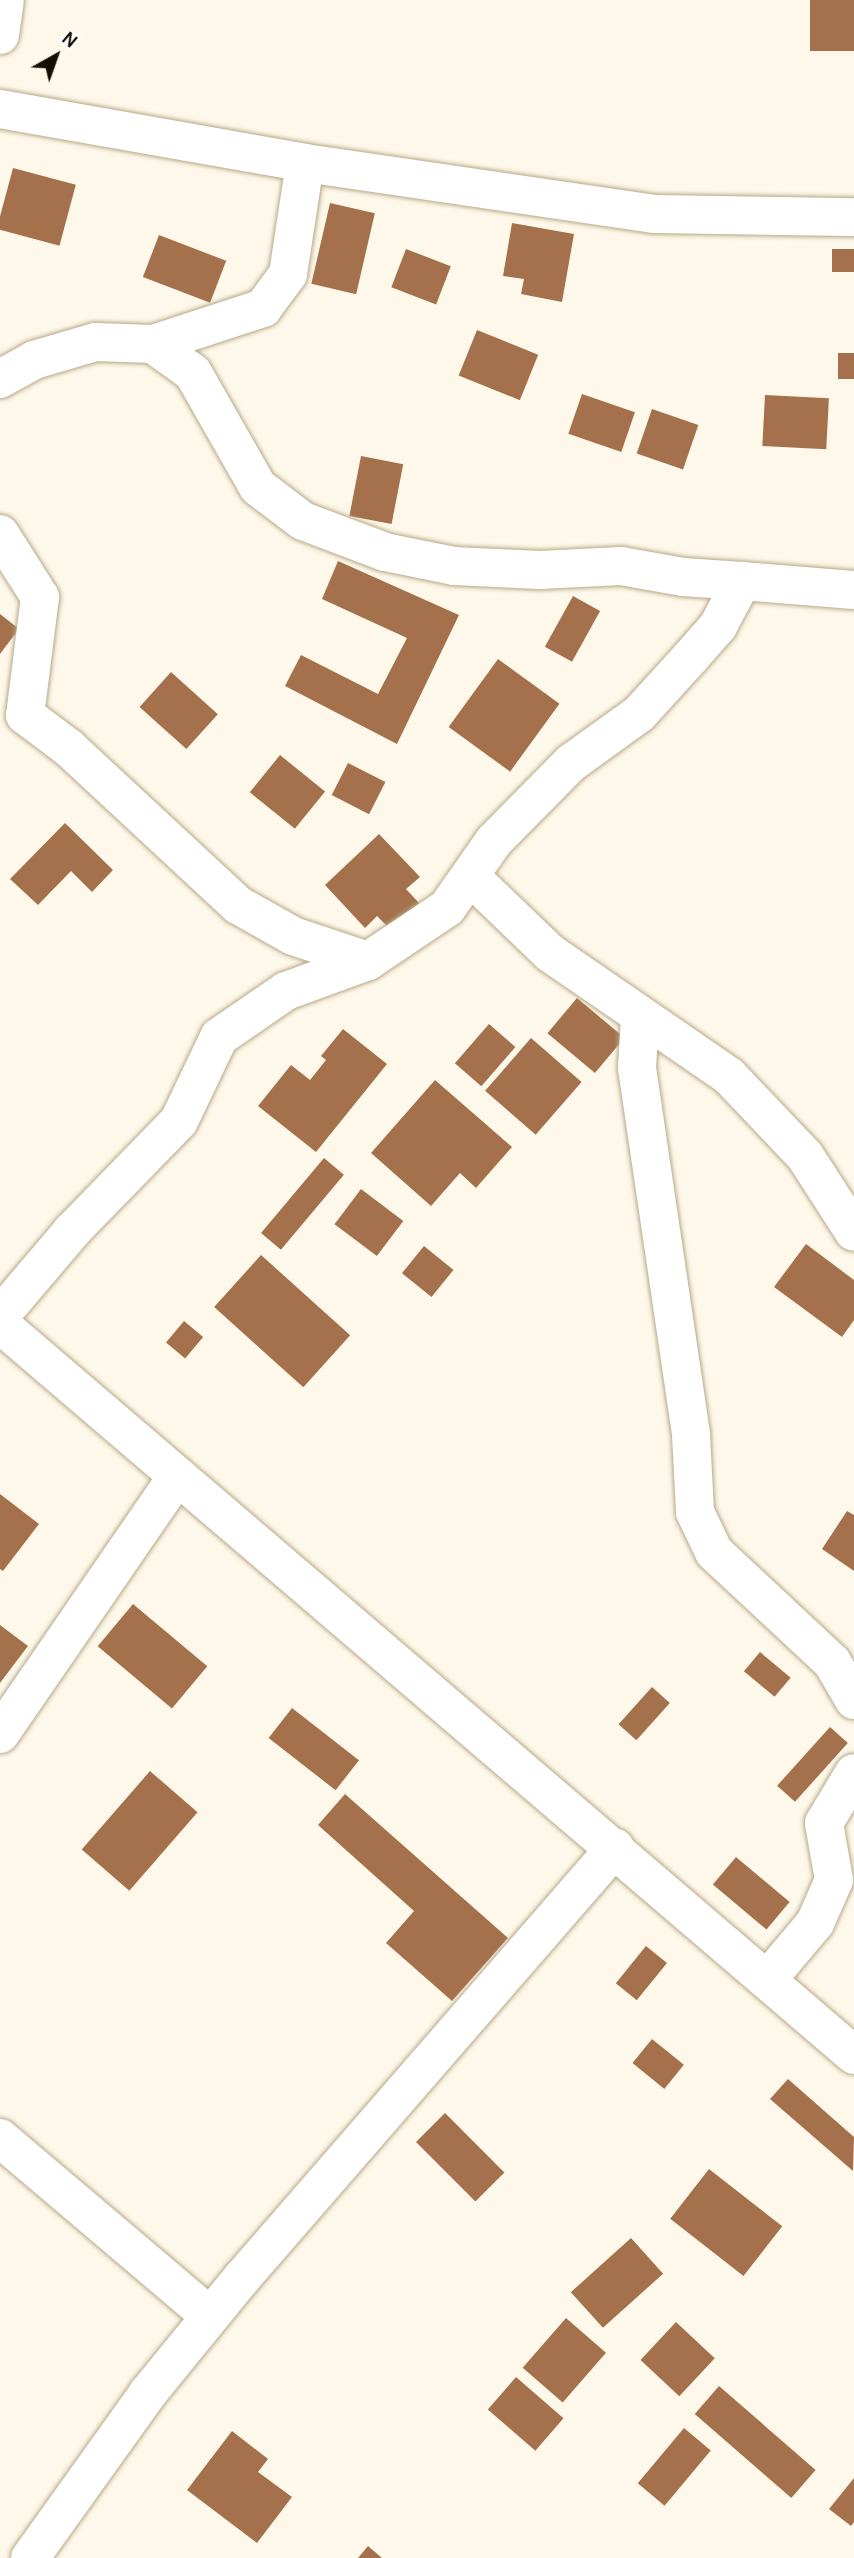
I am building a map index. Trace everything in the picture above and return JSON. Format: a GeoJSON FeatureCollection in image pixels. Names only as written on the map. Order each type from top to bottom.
{"type":"FeatureCollection","features":[{"type":"Feature","properties":{"kind":"street"},"geometry":{"type":"LineString","coordinates":[[0,35],[5,0]]}},
{"type":"Feature","properties":{"kind":"street"},"geometry":{"type":"LineString","coordinates":[[0,109],[305,163],[655,214],[854,217]]}},
{"type":"Feature","properties":{"kind":"street"},"geometry":{"type":"LineString","coordinates":[[0,379],[34,360],[95,342],[153,344],[263,308],[288,274],[305,163]]}},
{"type":"Feature","properties":{"kind":"street"},"geometry":{"type":"LineString","coordinates":[[153,344],[193,373],[258,486],[303,521],[385,552],[454,566],[540,570],[621,565],[683,577],[854,590]]}},
{"type":"Feature","properties":{"kind":"street"},"geometry":{"type":"LineString","coordinates":[[0,534],[40,597],[13,720],[69,748],[238,905],[293,936],[368,961]]}},
{"type":"Feature","properties":{"kind":"street"},"geometry":{"type":"LineString","coordinates":[[0,1317],[72,1231],[178,1121],[219,1037],[286,992],[368,961],[447,908],[472,878],[494,841],[571,763],[639,714],[718,626],[742,581]]}},
{"type":"Feature","properties":{"kind":"street"},"geometry":{"type":"LineString","coordinates":[[472,878],[550,953],[729,1076],[805,1156],[854,1231]]}},
{"type":"Feature","properties":{"kind":"street"},"geometry":{"type":"LineString","coordinates":[[640,1017],[637,1068],[691,1435],[695,1512],[714,1552],[843,1652],[854,1700]]}},
{"type":"Feature","properties":{"kind":"street"},"geometry":{"type":"LineString","coordinates":[[0,1324],[854,2055]]}},
{"type":"Feature","properties":{"kind":"street"},"geometry":{"type":"LineString","coordinates":[[0,1734],[177,1476]]}},
{"type":"Feature","properties":{"kind":"street"},"geometry":{"type":"LineString","coordinates":[[767,1980],[814,1923],[834,1880],[824,1823],[854,1773]]}},
{"type":"Feature","properties":{"kind":"street"},"geometry":{"type":"LineString","coordinates":[[30,2558],[140,2403],[210,2316],[615,1848]]}},
{"type":"Feature","properties":{"kind":"street"},"geometry":{"type":"LineString","coordinates":[[0,2138],[210,2316]]}},
{"type":"Feature","properties":{"kind":"building"},"geometry":{"type":"Polygon","coordinates":[[[810,0],[854,0],[854,51],[810,51],[810,0]]]}},
{"type":"Feature","properties":{"kind":"building"},"geometry":{"type":"Polygon","coordinates":[[[13,168],[76,185],[59,246],[0,230],[0,217],[13,168]]]}},
{"type":"Feature","properties":{"kind":"building"},"geometry":{"type":"Polygon","coordinates":[[[330,203],[375,213],[356,294],[311,284],[330,203]]]}},
{"type":"Feature","properties":{"kind":"building"},"geometry":{"type":"Polygon","coordinates":[[[512,223],[574,234],[562,302],[521,294],[524,279],[503,276],[512,223]]]}},
{"type":"Feature","properties":{"kind":"building"},"geometry":{"type":"Polygon","coordinates":[[[159,235],[226,261],[210,303],[143,277],[159,235]]]}},
{"type":"Feature","properties":{"kind":"building"},"geometry":{"type":"Polygon","coordinates":[[[406,249],[451,266],[436,304],[391,287],[406,249]]]}},
{"type":"Feature","properties":{"kind":"building"},"geometry":{"type":"Polygon","coordinates":[[[832,249],[854,249],[854,272],[832,272],[832,249]]]}},
{"type":"Feature","properties":{"kind":"building"},"geometry":{"type":"Polygon","coordinates":[[[477,330],[538,355],[520,400],[459,375],[477,330]]]}},
{"type":"Feature","properties":{"kind":"building"},"geometry":{"type":"Polygon","coordinates":[[[838,353],[854,353],[854,379],[838,379],[838,353]]]}},
{"type":"Feature","properties":{"kind":"building"},"geometry":{"type":"Polygon","coordinates":[[[582,394],[635,412],[621,452],[568,434],[582,394]]]}},
{"type":"Feature","properties":{"kind":"building"},"geometry":{"type":"Polygon","coordinates":[[[765,395],[829,398],[826,449],[762,446],[765,395]]]}},
{"type":"Feature","properties":{"kind":"building"},"geometry":{"type":"Polygon","coordinates":[[[652,409],[698,425],[683,469],[637,453],[652,409]]]}},
{"type":"Feature","properties":{"kind":"building"},"geometry":{"type":"Polygon","coordinates":[[[361,456],[403,464],[392,524],[349,516],[361,456]]]}},
{"type":"Feature","properties":{"kind":"building"},"geometry":{"type":"Polygon","coordinates":[[[338,561],[459,615],[397,744],[285,686],[301,655],[378,694],[407,638],[322,599],[338,561]]]}},
{"type":"Feature","properties":{"kind":"building"},"geometry":{"type":"Polygon","coordinates":[[[573,596],[600,611],[572,662],[545,647],[573,596]]]}},
{"type":"Feature","properties":{"kind":"building"},"geometry":{"type":"Polygon","coordinates":[[[0,614],[19,629],[0,654],[0,614]]]}},
{"type":"Feature","properties":{"kind":"building"},"geometry":{"type":"Polygon","coordinates":[[[498,659],[559,704],[510,772],[449,727],[498,659]]]}},
{"type":"Feature","properties":{"kind":"building"},"geometry":{"type":"Polygon","coordinates":[[[171,672],[218,714],[186,749],[140,707],[171,672]]]}},
{"type":"Feature","properties":{"kind":"building"},"geometry":{"type":"Polygon","coordinates":[[[280,755],[325,792],[295,829],[250,792],[280,755]]]}},
{"type":"Feature","properties":{"kind":"building"},"geometry":{"type":"Polygon","coordinates":[[[348,763],[385,782],[369,814],[332,795],[348,763]]]}},
{"type":"Feature","properties":{"kind":"building"},"geometry":{"type":"Polygon","coordinates":[[[65,823],[113,870],[92,892],[71,871],[38,905],[10,879],[65,823]]]}},
{"type":"Feature","properties":{"kind":"building"},"geometry":{"type":"Polygon","coordinates":[[[379,834],[420,877],[406,889],[419,903],[391,930],[377,916],[365,928],[325,885],[379,834]]]}},
{"type":"Feature","properties":{"kind":"building"},"geometry":{"type":"Polygon","coordinates":[[[577,998],[624,1038],[595,1073],[547,1033],[577,998]]]}},
{"type":"Feature","properties":{"kind":"building"},"geometry":{"type":"Polygon","coordinates":[[[489,1024],[515,1047],[481,1086],[455,1063],[489,1024]]]}},
{"type":"Feature","properties":{"kind":"building"},"geometry":{"type":"Polygon","coordinates":[[[343,1029],[387,1064],[316,1152],[258,1106],[291,1065],[310,1080],[326,1060],[321,1056],[343,1029]]]}},
{"type":"Feature","properties":{"kind":"building"},"geometry":{"type":"Polygon","coordinates":[[[531,1038],[582,1082],[536,1135],[485,1091],[531,1038]]]}},
{"type":"Feature","properties":{"kind":"building"},"geometry":{"type":"Polygon","coordinates":[[[435,1080],[512,1147],[476,1188],[460,1173],[431,1206],[371,1153],[435,1080]]]}},
{"type":"Feature","properties":{"kind":"building"},"geometry":{"type":"Polygon","coordinates":[[[324,1158],[344,1175],[281,1250],[261,1233],[324,1158]]]}},
{"type":"Feature","properties":{"kind":"building"},"geometry":{"type":"Polygon","coordinates":[[[361,1189],[403,1221],[377,1256],[335,1224],[361,1189]]]}},
{"type":"Feature","properties":{"kind":"building"},"geometry":{"type":"Polygon","coordinates":[[[806,1244],[854,1280],[854,1320],[842,1337],[774,1287],[806,1244]]]}},
{"type":"Feature","properties":{"kind":"building"},"geometry":{"type":"Polygon","coordinates":[[[424,1246],[454,1270],[432,1297],[402,1273],[424,1246]]]}},
{"type":"Feature","properties":{"kind":"building"},"geometry":{"type":"Polygon","coordinates":[[[261,1255],[350,1335],[303,1387],[214,1307],[261,1255]]]}},
{"type":"Feature","properties":{"kind":"building"},"geometry":{"type":"Polygon","coordinates":[[[184,1321],[203,1337],[185,1359],[166,1342],[184,1321]]]}},
{"type":"Feature","properties":{"kind":"building"},"geometry":{"type":"Polygon","coordinates":[[[0,1494],[39,1524],[3,1571],[0,1569],[0,1494]]]}},
{"type":"Feature","properties":{"kind":"building"},"geometry":{"type":"Polygon","coordinates":[[[847,1511],[854,1515],[854,1571],[822,1549],[847,1511]]]}},
{"type":"Feature","properties":{"kind":"building"},"geometry":{"type":"Polygon","coordinates":[[[133,1604],[207,1666],[172,1708],[98,1646],[133,1604]]]}},
{"type":"Feature","properties":{"kind":"building"},"geometry":{"type":"Polygon","coordinates":[[[0,1625],[28,1646],[0,1683],[0,1625]]]}},
{"type":"Feature","properties":{"kind":"building"},"geometry":{"type":"Polygon","coordinates":[[[760,1652],[791,1678],[775,1697],[744,1671],[760,1652]]]}},
{"type":"Feature","properties":{"kind":"building"},"geometry":{"type":"Polygon","coordinates":[[[652,1687],[670,1703],[636,1740],[619,1724],[652,1687]]]}},
{"type":"Feature","properties":{"kind":"building"},"geometry":{"type":"Polygon","coordinates":[[[292,1708],[359,1760],[336,1790],[269,1738],[292,1708]]]}},
{"type":"Feature","properties":{"kind":"building"},"geometry":{"type":"Polygon","coordinates":[[[830,1727],[848,1743],[795,1802],[777,1786],[830,1727]]]}},
{"type":"Feature","properties":{"kind":"building"},"geometry":{"type":"Polygon","coordinates":[[[150,1771],[198,1812],[129,1891],[82,1849],[150,1771]]]}},
{"type":"Feature","properties":{"kind":"building"},"geometry":{"type":"Polygon","coordinates":[[[345,1794],[508,1938],[452,2001],[386,1943],[414,1911],[318,1825],[345,1794]]]}},
{"type":"Feature","properties":{"kind":"building"},"geometry":{"type":"Polygon","coordinates":[[[736,1857],[790,1902],[766,1930],[713,1885],[736,1857]]]}},
{"type":"Feature","properties":{"kind":"building"},"geometry":{"type":"Polygon","coordinates":[[[646,1946],[667,1963],[637,2000],[616,1983],[646,1946]]]}},
{"type":"Feature","properties":{"kind":"building"},"geometry":{"type":"Polygon","coordinates":[[[652,2039],[684,2065],[664,2089],[632,2063],[652,2039]]]}},
{"type":"Feature","properties":{"kind":"building"},"geometry":{"type":"Polygon","coordinates":[[[788,2079],[854,2137],[853,2171],[770,2099],[788,2079]]]}},
{"type":"Feature","properties":{"kind":"building"},"geometry":{"type":"Polygon","coordinates":[[[445,2113],[504,2172],[475,2201],[416,2142],[445,2113]]]}},
{"type":"Feature","properties":{"kind":"building"},"geometry":{"type":"Polygon","coordinates":[[[709,2169],[782,2226],[743,2276],[670,2219],[709,2169]]]}},
{"type":"Feature","properties":{"kind":"building"},"geometry":{"type":"Polygon","coordinates":[[[631,2238],[663,2274],[603,2328],[571,2292],[631,2238]]]}},
{"type":"Feature","properties":{"kind":"building"},"geometry":{"type":"Polygon","coordinates":[[[566,2318],[606,2353],[563,2403],[523,2368],[566,2318]]]}},
{"type":"Feature","properties":{"kind":"building"},"geometry":{"type":"Polygon","coordinates":[[[676,2322],[715,2358],[679,2396],[641,2360],[676,2322]]]}},
{"type":"Feature","properties":{"kind":"building"},"geometry":{"type":"Polygon","coordinates":[[[516,2377],[564,2418],[535,2451],[488,2409],[516,2377]]]}},
{"type":"Feature","properties":{"kind":"building"},"geometry":{"type":"Polygon","coordinates":[[[719,2386],[816,2470],[791,2498],[695,2414],[719,2386]]]}},
{"type":"Feature","properties":{"kind":"building"},"geometry":{"type":"Polygon","coordinates":[[[684,2428],[711,2450],[665,2506],[638,2483],[684,2428]]]}},
{"type":"Feature","properties":{"kind":"building"},"geometry":{"type":"Polygon","coordinates":[[[232,2431],[268,2459],[258,2472],[292,2497],[257,2543],[187,2490],[232,2431]]]}},
{"type":"Feature","properties":{"kind":"building"},"geometry":{"type":"Polygon","coordinates":[[[854,2478],[854,2522],[851,2526],[829,2509],[854,2478]]]}},
{"type":"Feature","properties":{"kind":"building"},"geometry":{"type":"Polygon","coordinates":[[[368,2546],[382,2558],[358,2558],[368,2546]]]}}]}
